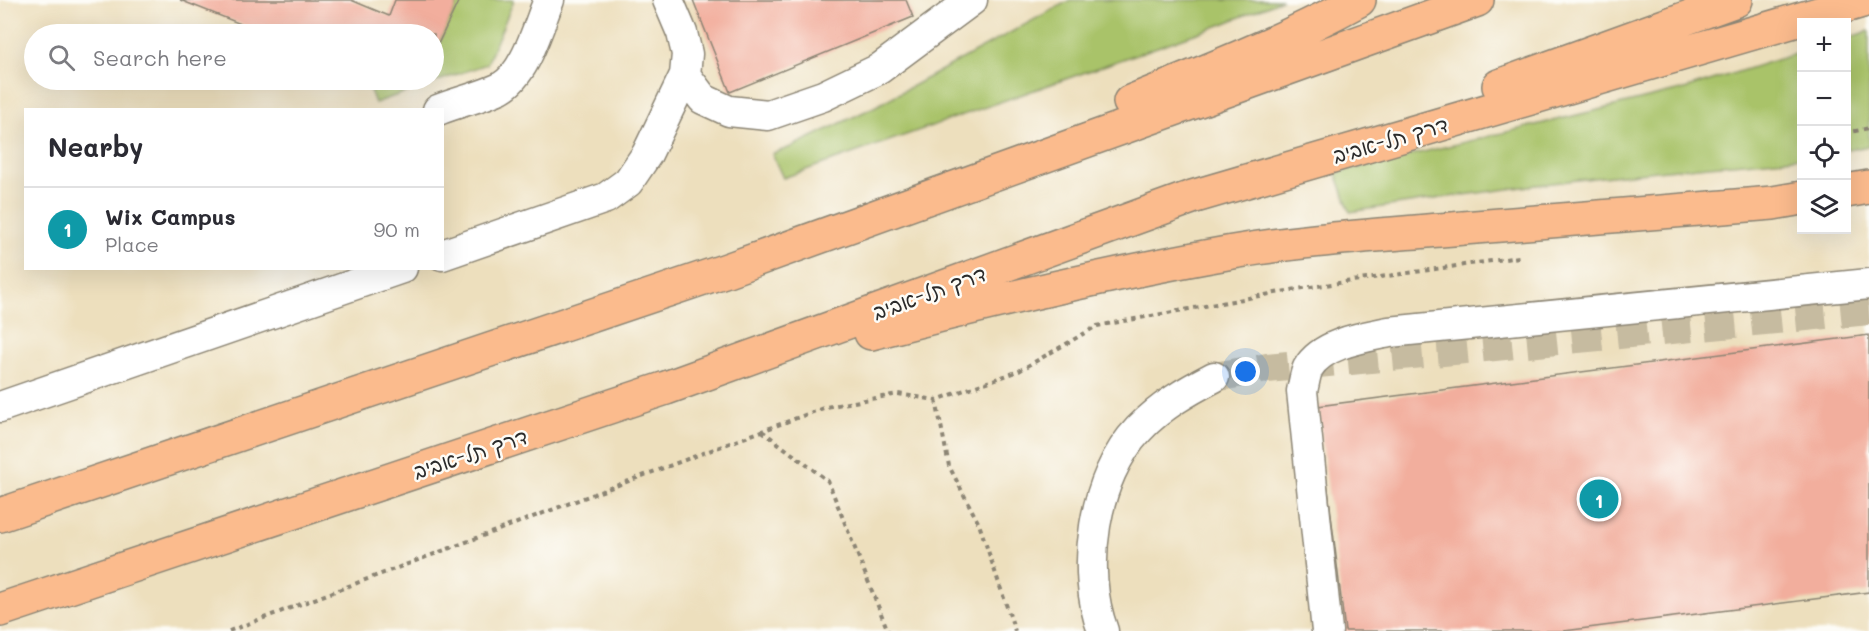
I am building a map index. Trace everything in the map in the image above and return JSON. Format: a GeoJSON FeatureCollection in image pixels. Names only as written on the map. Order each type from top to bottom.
{"type":"FeatureCollection","features":[{"type":"Feature","properties":{"kind":"highway"},"geometry":{"type":"LineString","coordinates":[[727,270],[1209,70],[1320,22],[1359,0]]}},
{"type":"Feature","properties":{"kind":"highway"},"geometry":{"type":"LineString","coordinates":[[0,515],[727,270],[1477,0]]}},
{"type":"Feature","properties":{"kind":"highway"},"geometry":{"type":"LineString","coordinates":[[1192,196],[1736,0]]}},
{"type":"Feature","properties":{"kind":"highway","name":"דרך תל-אביב"},"geometry":{"type":"LineString","coordinates":[[0,610],[666,388],[1192,196],[1866,0]]}},
{"type":"Feature","properties":{"kind":"highway"},"geometry":{"type":"LineString","coordinates":[[1851,190],[1869,187]]}},
{"type":"Feature","properties":{"kind":"highway"},"geometry":{"type":"LineString","coordinates":[[666,388],[904,324],[1102,276],[1229,252],[1320,240],[1797,199]]}},
{"type":"Feature","properties":{"kind":"street"},"geometry":{"type":"LineString","coordinates":[[443,108],[501,87],[515,75],[524,60],[549,0]]}},
{"type":"Feature","properties":{"kind":"street"},"geometry":{"type":"LineString","coordinates":[[444,254],[606,198],[628,182],[646,154],[685,75],[687,54],[682,33],[668,0]]}},
{"type":"Feature","properties":{"kind":"street"},"geometry":{"type":"LineString","coordinates":[[685,75],[703,99],[729,111],[768,115],[823,96],[879,69],[972,0]]}},
{"type":"Feature","properties":{"kind":"street"},"geometry":{"type":"LineString","coordinates":[[0,407],[396,270]]}},
{"type":"Feature","properties":{"kind":"street"},"geometry":{"type":"LineString","coordinates":[[1327,631],[1302,391],[1308,368],[1319,356],[1337,345],[1389,332],[1869,284]]}},
{"type":"Feature","properties":{"kind":"street"},"geometry":{"type":"LineString","coordinates":[[1103,631],[1096,613],[1090,566],[1095,525],[1104,490],[1118,457],[1139,429],[1178,396],[1214,377]]}},
{"type":"Feature","properties":{"kind":"path"},"geometry":{"type":"LineString","coordinates":[[1851,132],[1869,128]]}},
{"type":"Feature","properties":{"kind":"path"},"geometry":{"type":"LineString","coordinates":[[229,631],[826,407],[898,394],[936,400],[1019,371],[1097,326],[1296,289],[1522,256]]}},
{"type":"Feature","properties":{"kind":"path"},"geometry":{"type":"LineString","coordinates":[[936,400],[950,466],[979,524],[1015,631]]}},
{"type":"Feature","properties":{"kind":"path"},"geometry":{"type":"LineString","coordinates":[[761,431],[828,481],[888,631]]}},
{"type":"Feature","properties":{"kind":"green space"},"geometry":{"type":"Polygon","coordinates":[[[459,0],[514,0],[487,64],[444,79],[444,31],[459,0]]]}},
{"type":"Feature","properties":{"kind":"green space"},"geometry":{"type":"Polygon","coordinates":[[[1070,0],[1282,0],[1223,24],[783,178],[772,154],[874,107],[1070,0]]]}},
{"type":"Feature","properties":{"kind":"green space"},"geometry":{"type":"Polygon","coordinates":[[[1869,31],[1869,146],[1851,149],[1851,72],[1851,37],[1869,31]]]}},
{"type":"Feature","properties":{"kind":"green space"},"geometry":{"type":"Polygon","coordinates":[[[1797,53],[1797,157],[1587,179],[1350,212],[1336,173],[1681,90],[1797,53]]]}},
{"type":"Feature","properties":{"kind":"green space"},"geometry":{"type":"Polygon","coordinates":[[[370,90],[412,90],[375,103],[370,90]]]}},
{"type":"Feature","properties":{"kind":"building"},"geometry":{"type":"Polygon","coordinates":[[[180,0],[351,0],[389,16],[395,0],[459,0],[444,31],[444,24],[241,24],[180,0]]]}},
{"type":"Feature","properties":{"kind":"building"},"geometry":{"type":"Polygon","coordinates":[[[693,0],[906,0],[913,17],[730,92],[693,0]]]}},
{"type":"Feature","properties":{"kind":"building"},"geometry":{"type":"Polygon","coordinates":[[[1869,335],[1869,592],[1564,631],[1345,631],[1318,406],[1869,335]]]}},
{"type":"Feature","properties":{"kind":"tunnel"},"geometry":{"type":"LineString","coordinates":[[1214,377],[1267,368],[1869,310]]}},
{"type":"Feature","properties":{"kind":"place","name":"Wix Campus"},"geometry":{"type":"Point","coordinates":[1599,499]}}]}
